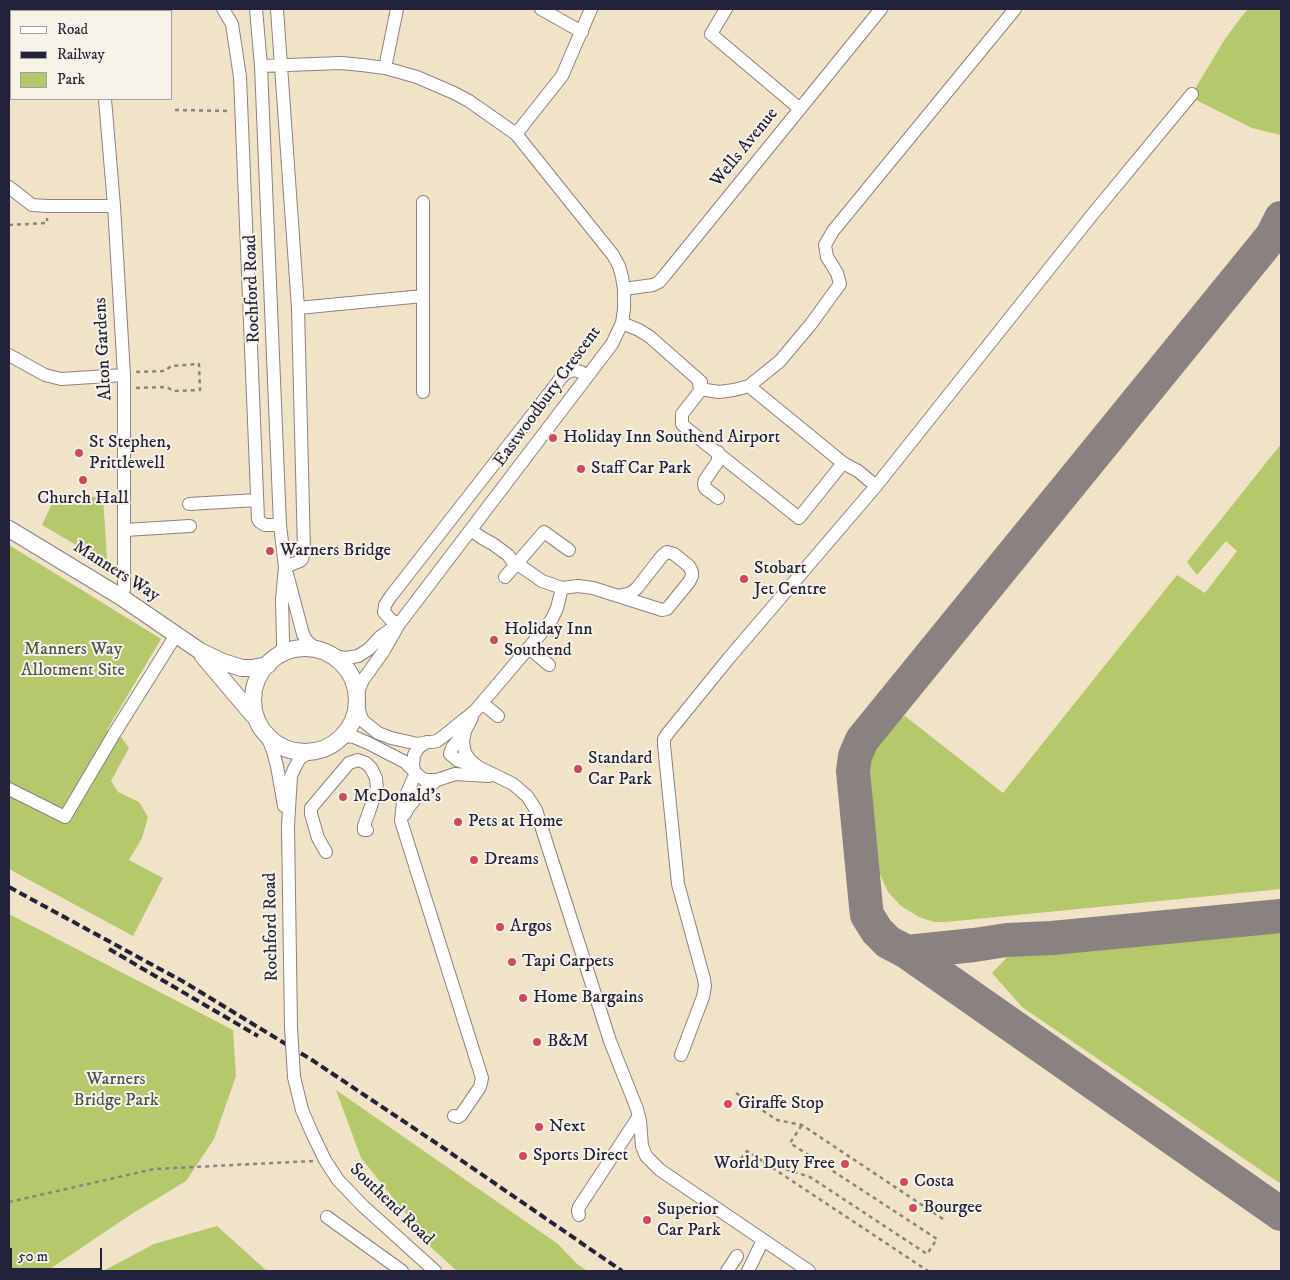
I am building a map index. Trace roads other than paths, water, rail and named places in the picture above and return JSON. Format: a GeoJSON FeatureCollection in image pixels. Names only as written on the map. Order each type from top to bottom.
{"type":"FeatureCollection","features":[{"type":"Feature","properties":{"kind":"main road","name":"Manners Way"},"geometry":{"type":"LineString","coordinates":[[9,529],[121,597],[200,651],[223,662],[242,668],[252,668],[272,661]]}},
{"type":"Feature","properties":{"kind":"main road"},"geometry":{"type":"LineString","coordinates":[[314,647],[322,649],[333,656],[349,672],[356,686],[358,700],[356,713],[349,727],[337,740],[315,749],[292,750],[268,738],[256,719],[252,709],[252,699],[255,685],[260,675],[272,661],[294,649],[314,647]]}},
{"type":"Feature","properties":{"kind":"main road","name":"Manners Way"},"geometry":{"type":"LineString","coordinates":[[200,651],[256,719]]}},
{"type":"Feature","properties":{"kind":"street"},"geometry":{"type":"LineString","coordinates":[[223,9],[232,24],[240,77],[258,519],[265,525],[280,526]]}},
{"type":"Feature","properties":{"kind":"street","name":"Rochford Road"},"geometry":{"type":"LineString","coordinates":[[256,9],[261,66],[280,526],[285,567],[306,640],[314,647]]}},
{"type":"Feature","properties":{"kind":"street"},"geometry":{"type":"LineString","coordinates":[[277,9],[298,308],[304,551],[300,561],[285,567]]}},
{"type":"Feature","properties":{"kind":"street"},"geometry":{"type":"LineString","coordinates":[[385,68],[397,9]]}},
{"type":"Feature","properties":{"kind":"street"},"geometry":{"type":"LineString","coordinates":[[540,9],[582,32]]}},
{"type":"Feature","properties":{"kind":"street"},"geometry":{"type":"LineString","coordinates":[[516,134],[562,76],[591,9]]}},
{"type":"Feature","properties":{"kind":"street"},"geometry":{"type":"LineString","coordinates":[[726,9],[711,34],[800,108]]}},
{"type":"Feature","properties":{"kind":"street","name":"Wells Avenue"},"geometry":{"type":"LineString","coordinates":[[624,289],[653,285],[659,282],[881,9]]}},
{"type":"Feature","properties":{"kind":"street"},"geometry":{"type":"LineString","coordinates":[[622,323],[639,330],[650,338],[701,384],[719,392],[749,386],[780,361],[811,324],[840,284],[827,257],[825,245],[833,231],[1015,9]]}},
{"type":"Feature","properties":{"kind":"street","name":"Eastwoodbury Crescent"},"geometry":{"type":"LineString","coordinates":[[261,66],[341,64],[385,68],[417,77],[469,101],[516,134],[613,255],[622,277],[624,289],[622,323],[612,344],[399,624],[384,652],[363,680],[359,689],[358,700]]}},
{"type":"Feature","properties":{"kind":"street"},"geometry":{"type":"LineString","coordinates":[[681,1056],[703,997],[705,986],[678,884],[664,740],[729,658],[876,486],[1092,215],[1192,94]]}},
{"type":"Feature","properties":{"kind":"street","name":"Alton Gardens"},"geometry":{"type":"LineString","coordinates":[[105,100],[114,206],[124,374],[125,530],[124,589],[121,597]]}},
{"type":"Feature","properties":{"kind":"street"},"geometry":{"type":"LineString","coordinates":[[9,187],[32,205],[114,206]]}},
{"type":"Feature","properties":{"kind":"street"},"geometry":{"type":"LineString","coordinates":[[423,202],[423,392]]}},
{"type":"Feature","properties":{"kind":"street"},"geometry":{"type":"LineString","coordinates":[[298,308],[423,296]]}},
{"type":"Feature","properties":{"kind":"street"},"geometry":{"type":"LineString","coordinates":[[9,355],[45,375],[61,378],[124,374]]}},
{"type":"Feature","properties":{"kind":"street"},"geometry":{"type":"LineString","coordinates":[[399,624],[391,620],[384,612],[385,604],[388,600],[566,373],[574,370],[581,372],[587,377]]}},
{"type":"Feature","properties":{"kind":"street"},"geometry":{"type":"LineString","coordinates":[[701,384],[700,391],[682,414],[682,424],[799,518],[843,463]]}},
{"type":"Feature","properties":{"kind":"street"},"geometry":{"type":"LineString","coordinates":[[749,386],[843,463],[858,471],[876,486]]}},
{"type":"Feature","properties":{"kind":"street"},"geometry":{"type":"LineString","coordinates":[[718,452],[718,460],[704,484],[705,488],[718,498]]}},
{"type":"Feature","properties":{"kind":"street"},"geometry":{"type":"LineString","coordinates":[[189,504],[257,500]]}},
{"type":"Feature","properties":{"kind":"street"},"geometry":{"type":"LineString","coordinates":[[125,530],[190,526]]}},
{"type":"Feature","properties":{"kind":"street"},"geometry":{"type":"LineString","coordinates":[[471,530],[508,555],[515,565],[522,567],[542,581],[556,586],[593,588],[618,596],[662,610],[667,609],[689,582],[692,572],[689,566],[674,554],[667,552],[637,588],[631,593],[618,596]]}},
{"type":"Feature","properties":{"kind":"street"},"geometry":{"type":"LineString","coordinates":[[505,577],[544,532],[568,550]]}},
{"type":"Feature","properties":{"kind":"street","name":"Rochford Road"},"geometry":{"type":"LineString","coordinates":[[272,661],[283,647],[282,599],[285,567]]}},
{"type":"Feature","properties":{"kind":"street"},"geometry":{"type":"LineString","coordinates":[[358,700],[360,714],[364,721],[378,733],[418,744],[437,741],[478,707],[552,619],[557,608],[556,586]]}},
{"type":"Feature","properties":{"kind":"street","name":"Eastwoodbury Crescent"},"geometry":{"type":"LineString","coordinates":[[333,656],[346,658],[358,656],[399,624]]}},
{"type":"Feature","properties":{"kind":"street"},"geometry":{"type":"LineString","coordinates":[[9,789],[65,817],[176,635]]}},
{"type":"Feature","properties":{"kind":"street"},"geometry":{"type":"LineString","coordinates":[[529,648],[549,665]]}},
{"type":"Feature","properties":{"kind":"street"},"geometry":{"type":"LineString","coordinates":[[478,707],[498,716]]}},
{"type":"Feature","properties":{"kind":"street"},"geometry":{"type":"LineString","coordinates":[[450,754],[478,707]]}},
{"type":"Feature","properties":{"kind":"street"},"geometry":{"type":"LineString","coordinates":[[465,731],[463,742],[465,752],[478,767]]}},
{"type":"Feature","properties":{"kind":"street"},"geometry":{"type":"LineString","coordinates":[[337,740],[346,736],[360,739],[405,762],[425,780],[440,779],[456,774],[498,776]]}},
{"type":"Feature","properties":{"kind":"street","name":"Rochford Road"},"geometry":{"type":"LineString","coordinates":[[268,738],[277,766],[288,826]]}},
{"type":"Feature","properties":{"kind":"street"},"geometry":{"type":"LineString","coordinates":[[402,827],[402,819],[412,803],[424,790],[450,770],[452,764],[450,754],[442,744],[430,742],[419,747],[414,755],[415,779],[406,795],[401,821],[402,827],[482,1078],[480,1087],[461,1115],[458,1117],[454,1116]]}},
{"type":"Feature","properties":{"kind":"street","name":"Rochford Road"},"geometry":{"type":"LineString","coordinates":[[294,1077],[291,1027],[288,826],[291,776],[300,758],[315,749]]}},
{"type":"Feature","properties":{"kind":"street"},"geometry":{"type":"LineString","coordinates":[[450,754],[462,763],[478,767],[506,780],[521,790],[536,810],[610,1041],[639,1116],[642,1146],[646,1156],[676,1181],[809,1271]]}},
{"type":"Feature","properties":{"kind":"street"},"geometry":{"type":"LineString","coordinates":[[325,850],[318,838],[311,814],[312,806],[349,763],[358,760],[366,763],[371,768],[376,778],[377,789],[364,826],[364,830],[367,830]]}},
{"type":"Feature","properties":{"kind":"street","name":"Southend Road"},"geometry":{"type":"LineString","coordinates":[[294,1077],[302,1110],[325,1160],[338,1180],[362,1206],[435,1271]]}},
{"type":"Feature","properties":{"kind":"street"},"geometry":{"type":"LineString","coordinates":[[579,1214],[579,1207],[639,1116]]}},
{"type":"Feature","properties":{"kind":"street"},"geometry":{"type":"LineString","coordinates":[[328,1217],[402,1271]]}},
{"type":"Feature","properties":{"kind":"street"},"geometry":{"type":"LineString","coordinates":[[748,1271],[763,1240]]}},
{"type":"Feature","properties":{"kind":"street"},"geometry":{"type":"LineString","coordinates":[[727,1271],[736,1256]]}},
{"type":"Feature","properties":{"kind":"railway"},"geometry":{"type":"LineString","coordinates":[[9,887],[184,982],[312,1060],[622,1271]]}},
{"type":"Feature","properties":{"kind":"railway"},"geometry":{"type":"LineString","coordinates":[[109,949],[258,1036]]}},
{"type":"Feature","properties":{"kind":"place","name":"Holiday Inn Southend Airport"},"geometry":{"type":"Point","coordinates":[553,438]}},
{"type":"Feature","properties":{"kind":"place","name":"St Stephen, Prittlewell"},"geometry":{"type":"Point","coordinates":[79,453]}},
{"type":"Feature","properties":{"kind":"place","name":"Staff Car Park"},"geometry":{"type":"Point","coordinates":[581,469]}},
{"type":"Feature","properties":{"kind":"place","name":"Church Hall"},"geometry":{"type":"Point","coordinates":[83,480]}},
{"type":"Feature","properties":{"kind":"place","name":"Warners Bridge"},"geometry":{"type":"Point","coordinates":[270,551]}},
{"type":"Feature","properties":{"kind":"place","name":"Stobart Jet Centre"},"geometry":{"type":"Point","coordinates":[744,579]}},
{"type":"Feature","properties":{"kind":"place","name":"Holiday Inn Southend"},"geometry":{"type":"Point","coordinates":[494,640]}},
{"type":"Feature","properties":{"kind":"place","name":"Standard Car Park"},"geometry":{"type":"Point","coordinates":[578,769]}},
{"type":"Feature","properties":{"kind":"place","name":"McDonald's"},"geometry":{"type":"Point","coordinates":[343,797]}},
{"type":"Feature","properties":{"kind":"place","name":"Pets at Home"},"geometry":{"type":"Point","coordinates":[458,822]}},
{"type":"Feature","properties":{"kind":"place","name":"Dreams"},"geometry":{"type":"Point","coordinates":[474,860]}},
{"type":"Feature","properties":{"kind":"place","name":"Argos"},"geometry":{"type":"Point","coordinates":[500,927]}},
{"type":"Feature","properties":{"kind":"place","name":"Tapi Carpets"},"geometry":{"type":"Point","coordinates":[512,962]}},
{"type":"Feature","properties":{"kind":"place","name":"Home Bargains"},"geometry":{"type":"Point","coordinates":[523,998]}},
{"type":"Feature","properties":{"kind":"place","name":"B&M"},"geometry":{"type":"Point","coordinates":[537,1042]}},
{"type":"Feature","properties":{"kind":"place","name":"Giraffe Stop"},"geometry":{"type":"Point","coordinates":[728,1104]}},
{"type":"Feature","properties":{"kind":"place","name":"Next"},"geometry":{"type":"Point","coordinates":[539,1127]}},
{"type":"Feature","properties":{"kind":"place","name":"Sports Direct"},"geometry":{"type":"Point","coordinates":[523,1156]}},
{"type":"Feature","properties":{"kind":"place","name":"World Duty Free"},"geometry":{"type":"Point","coordinates":[845,1164]}},
{"type":"Feature","properties":{"kind":"place","name":"Costa"},"geometry":{"type":"Point","coordinates":[904,1182]}},
{"type":"Feature","properties":{"kind":"place","name":"Bourgee"},"geometry":{"type":"Point","coordinates":[913,1208]}},
{"type":"Feature","properties":{"kind":"place","name":"Superior Car Park"},"geometry":{"type":"Point","coordinates":[647,1220]}},
{"type":"Feature","properties":{"kind":"park label","name":"Manners Way Allotment Site"},"geometry":{"type":"Point","coordinates":[73,660]}},
{"type":"Feature","properties":{"kind":"park label","name":"Warners Bridge Park"},"geometry":{"type":"Point","coordinates":[116,1090]}}]}
